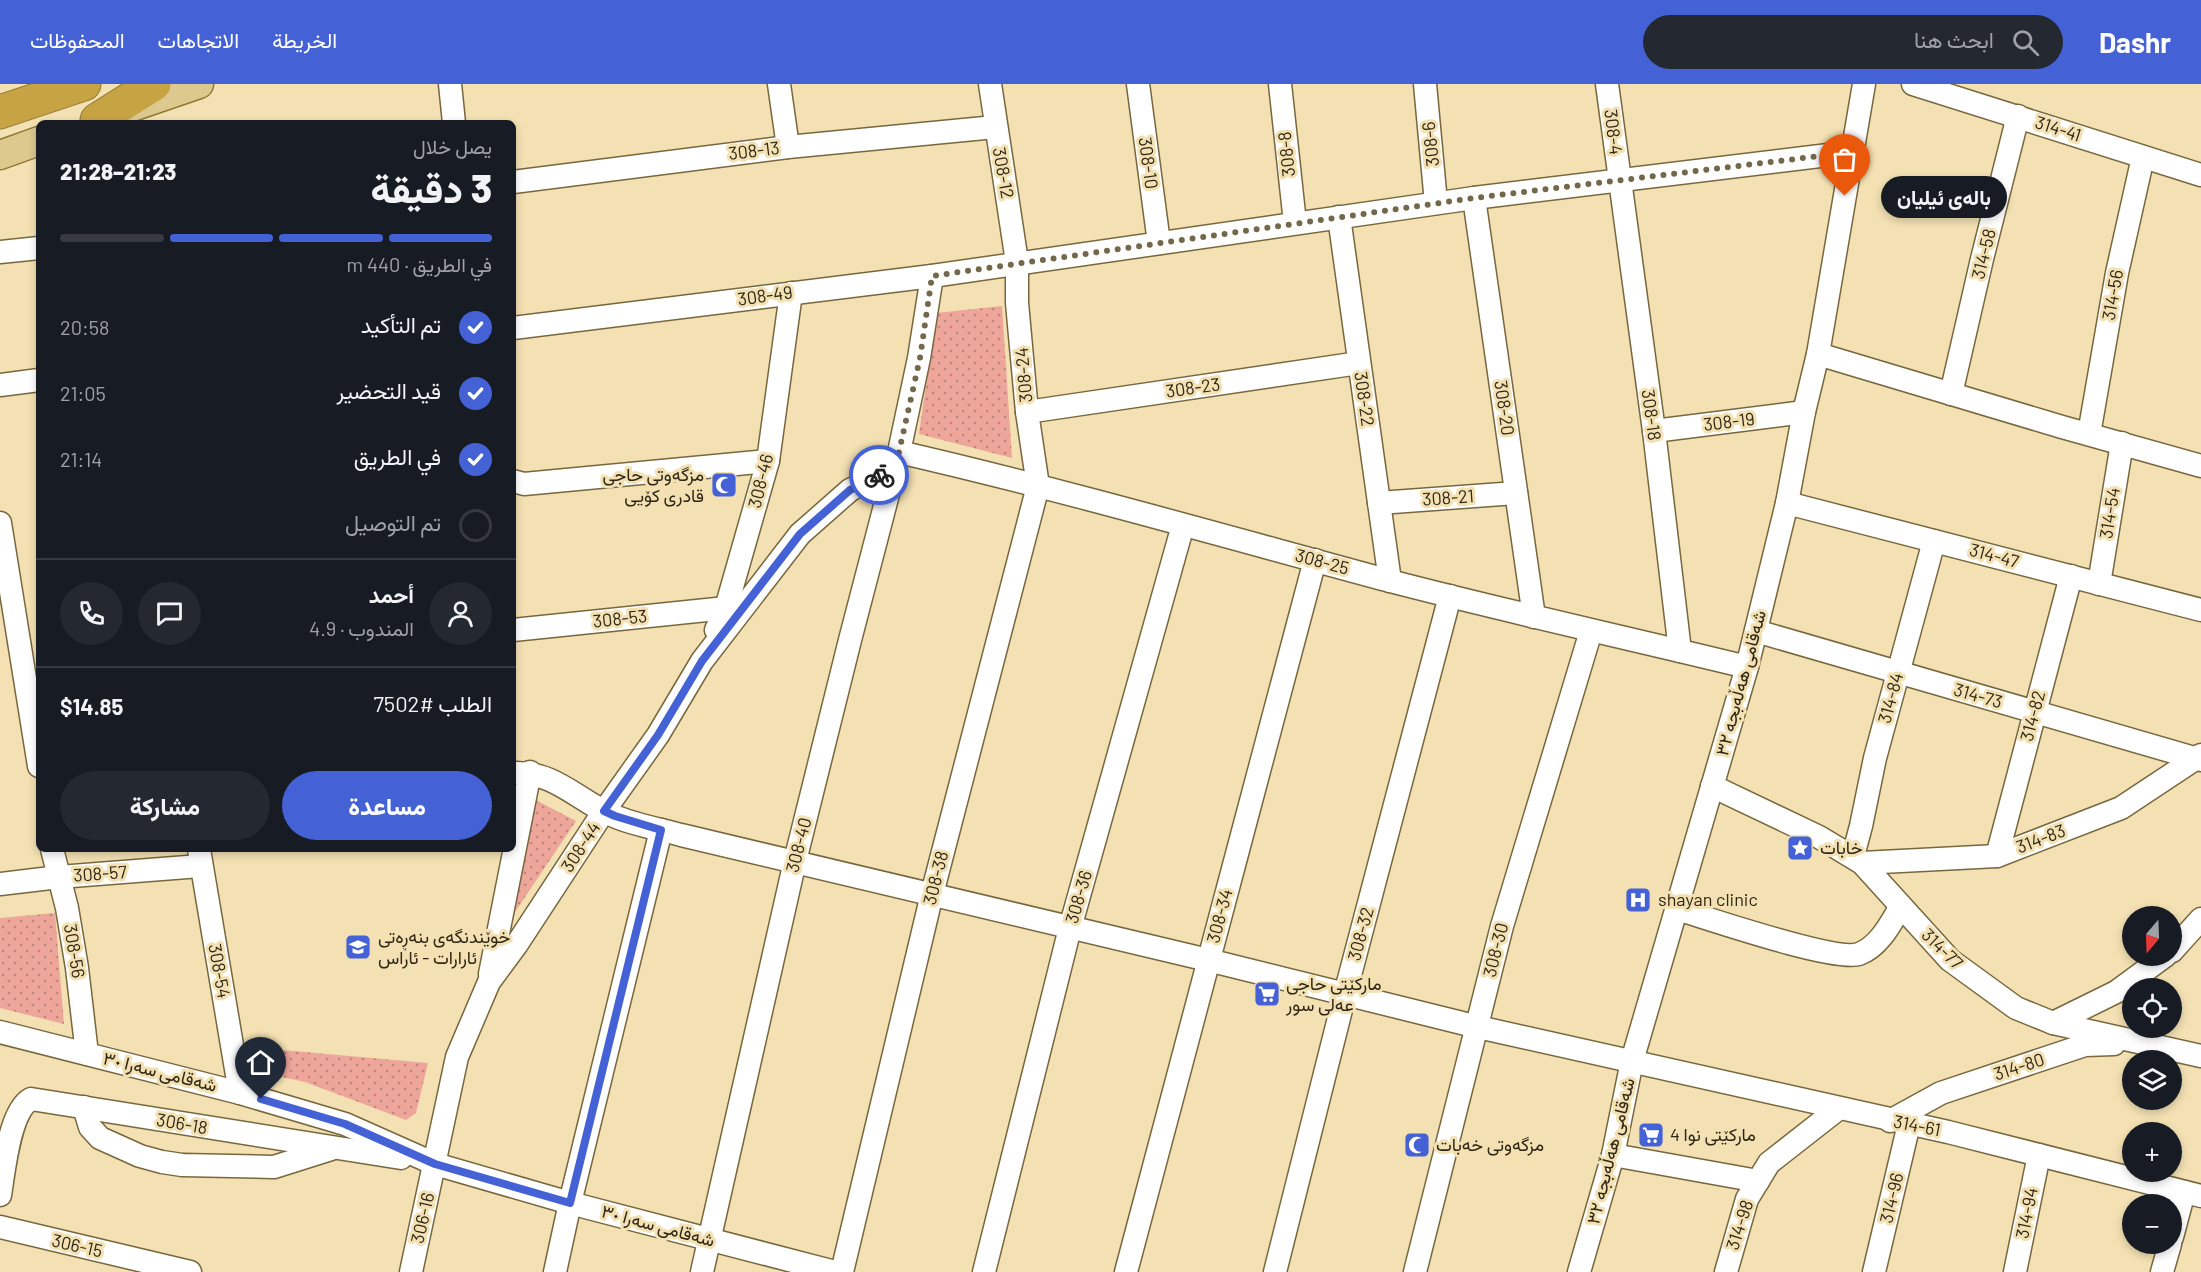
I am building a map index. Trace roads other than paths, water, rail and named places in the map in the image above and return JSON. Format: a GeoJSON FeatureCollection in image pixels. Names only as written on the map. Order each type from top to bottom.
{"type":"FeatureCollection","features":[{"type":"Feature","properties":{"kind":"highway"},"geometry":{"type":"LineString","coordinates":[[0,112],[84,84]]}},
{"type":"Feature","properties":{"kind":"highway"},"geometry":{"type":"LineString","coordinates":[[94,120],[154,84]]}},
{"type":"Feature","properties":{"kind":"main road"},"geometry":{"type":"LineString","coordinates":[[95,120],[199,84]]}},
{"type":"Feature","properties":{"kind":"main road"},"geometry":{"type":"LineString","coordinates":[[0,154],[36,142]]}},
{"type":"Feature","properties":{"kind":"street"},"geometry":{"type":"LineString","coordinates":[[450,84],[454,120]]}},
{"type":"Feature","properties":{"kind":"street"},"geometry":{"type":"LineString","coordinates":[[779,84],[788,147]]}},
{"type":"Feature","properties":{"kind":"street","name":"308-12"},"geometry":{"type":"LineString","coordinates":[[990,84],[1017,262]]}},
{"type":"Feature","properties":{"kind":"street","name":"308-10"},"geometry":{"type":"LineString","coordinates":[[1138,84],[1159,243]]}},
{"type":"Feature","properties":{"kind":"street","name":"308-8"},"geometry":{"type":"LineString","coordinates":[[1280,84],[1295,223]]}},
{"type":"Feature","properties":{"kind":"street","name":"308-6"},"geometry":{"type":"LineString","coordinates":[[1425,84],[1436,203]]}},
{"type":"Feature","properties":{"kind":"street","name":"308-4"},"geometry":{"type":"LineString","coordinates":[[1607,84],[1620,180]]}},
{"type":"Feature","properties":{"kind":"street","name":"شەقامی هەڵەبجە ٣٢"},"geometry":{"type":"LineString","coordinates":[[1579,1272],[1613,1155],[1632,1061],[1747,667],[1787,503],[1804,412],[1818,354],[1864,84]]}},
{"type":"Feature","properties":{"kind":"street","name":"314-41"},"geometry":{"type":"LineString","coordinates":[[1913,84],[2201,175]]}},
{"type":"Feature","properties":{"kind":"street","name":"314-58"},"geometry":{"type":"LineString","coordinates":[[1952,394],[2018,116]]}},
{"type":"Feature","properties":{"kind":"street","name":"308-13"},"geometry":{"type":"LineString","coordinates":[[516,182],[788,147],[995,127]]}},
{"type":"Feature","properties":{"kind":"street","name":"308-49"},"geometry":{"type":"LineString","coordinates":[[516,328],[932,276],[1474,198],[1853,152]]}},
{"type":"Feature","properties":{"kind":"street","name":"314-56"},"geometry":{"type":"LineString","coordinates":[[2089,435],[2117,273],[2143,158]]}},
{"type":"Feature","properties":{"kind":"street","name":"308-18"},"geometry":{"type":"LineString","coordinates":[[1620,180],[1654,431],[1680,651]]}},
{"type":"Feature","properties":{"kind":"street","name":"308-20"},"geometry":{"type":"LineString","coordinates":[[1474,198],[1534,617]]}},
{"type":"Feature","properties":{"kind":"street","name":"308-22"},"geometry":{"type":"LineString","coordinates":[[1339,217],[1390,581]]}},
{"type":"Feature","properties":{"kind":"street"},"geometry":{"type":"LineString","coordinates":[[0,252],[36,248]]}},
{"type":"Feature","properties":{"kind":"street","name":"308-24"},"geometry":{"type":"LineString","coordinates":[[1017,262],[1017,303],[1027,412],[1038,486]]}},
{"type":"Feature","properties":{"kind":"street","name":"308-40"},"geometry":{"type":"LineString","coordinates":[[702,1272],[795,861],[897,460],[920,358],[932,276]]}},
{"type":"Feature","properties":{"kind":"street","name":"308-46"},"geometry":{"type":"LineString","coordinates":[[702,661],[726,608],[768,461],[791,293]]}},
{"type":"Feature","properties":{"kind":"street"},"geometry":{"type":"LineString","coordinates":[[1818,354],[2201,466]]}},
{"type":"Feature","properties":{"kind":"street","name":"308-23"},"geometry":{"type":"LineString","coordinates":[[1027,412],[1359,363]]}},
{"type":"Feature","properties":{"kind":"street"},"geometry":{"type":"LineString","coordinates":[[0,385],[36,380]]}},
{"type":"Feature","properties":{"kind":"street","name":"308-19"},"geometry":{"type":"LineString","coordinates":[[1654,431],[1804,412]]}},
{"type":"Feature","properties":{"kind":"street","name":"314-54"},"geometry":{"type":"LineString","coordinates":[[2099,584],[2122,443]]}},
{"type":"Feature","properties":{"kind":"street","name":"308-25"},"geometry":{"type":"LineString","coordinates":[[897,460],[989,473],[1390,581],[1591,632],[1747,667]]}},
{"type":"Feature","properties":{"kind":"street","name":"308-44"},"geometry":{"type":"LineString","coordinates":[[435,1164],[457,1057],[489,982],[658,735],[702,661],[800,534],[850,490],[897,460]]}},
{"type":"Feature","properties":{"kind":"street"},"geometry":{"type":"LineString","coordinates":[[516,483],[524,484],[768,461]]}},
{"type":"Feature","properties":{"kind":"street","name":"308-38"},"geometry":{"type":"LineString","coordinates":[[842,1272],[932,894],[1038,486]]}},
{"type":"Feature","properties":{"kind":"street","name":"308-21"},"geometry":{"type":"LineString","coordinates":[[1379,503],[1516,493]]}},
{"type":"Feature","properties":{"kind":"street","name":"314-47"},"geometry":{"type":"LineString","coordinates":[[1787,503],[2201,610]]}},
{"type":"Feature","properties":{"kind":"street"},"geometry":{"type":"LineString","coordinates":[[0,523],[36,747]]}},
{"type":"Feature","properties":{"kind":"street","name":"308-36"},"geometry":{"type":"LineString","coordinates":[[984,1272],[1070,928],[1183,525]]}},
{"type":"Feature","properties":{"kind":"street","name":"314-84"},"geometry":{"type":"LineString","coordinates":[[1857,860],[1875,758],[1934,541]]}},
{"type":"Feature","properties":{"kind":"street","name":"308-34"},"geometry":{"type":"LineString","coordinates":[[1126,1272],[1315,560]]}},
{"type":"Feature","properties":{"kind":"street","name":"314-82"},"geometry":{"type":"LineString","coordinates":[[1997,856],[2071,576]]}},
{"type":"Feature","properties":{"kind":"street","name":"308-32"},"geometry":{"type":"LineString","coordinates":[[1275,1272],[1345,994],[1450,596]]}},
{"type":"Feature","properties":{"kind":"street","name":"308-53"},"geometry":{"type":"LineString","coordinates":[[516,630],[726,608]]}},
{"type":"Feature","properties":{"kind":"street","name":"314-73"},"geometry":{"type":"LineString","coordinates":[[1756,631],[2199,758]]}},
{"type":"Feature","properties":{"kind":"street","name":"308-30"},"geometry":{"type":"LineString","coordinates":[[1415,1272],[1502,926],[1591,632]]}},
{"type":"Feature","properties":{"kind":"street","name":"314-83"},"geometry":{"type":"LineString","coordinates":[[1857,860],[1997,856],[2121,808],[2199,758]]}},
{"type":"Feature","properties":{"kind":"street"},"geometry":{"type":"LineString","coordinates":[[516,811],[522,773]]}},
{"type":"Feature","properties":{"kind":"street","name":"314-61"},"geometry":{"type":"LineString","coordinates":[[522,773],[560,784],[615,816],[661,830],[1208,960],[1478,1027],[1900,1122],[2193,1194]]}},
{"type":"Feature","properties":{"kind":"street","name":"314-77"},"geometry":{"type":"LineString","coordinates":[[1712,786],[1857,860],[1950,960],[2016,1008],[2054,1023],[2201,1056]]}},
{"type":"Feature","properties":{"kind":"street"},"geometry":{"type":"LineString","coordinates":[[555,1272],[661,830]]}},
{"type":"Feature","properties":{"kind":"street","name":"308-56"},"geometry":{"type":"LineString","coordinates":[[53,852],[67,908],[87,1054]]}},
{"type":"Feature","properties":{"kind":"street"},"geometry":{"type":"LineString","coordinates":[[489,982],[510,852]]}},
{"type":"Feature","properties":{"kind":"street","name":"308-57"},"geometry":{"type":"LineString","coordinates":[[0,884],[200,858]]}},
{"type":"Feature","properties":{"kind":"street","name":"308-54"},"geometry":{"type":"LineString","coordinates":[[200,858],[240,1093]]}},
{"type":"Feature","properties":{"kind":"street"},"geometry":{"type":"LineString","coordinates":[[1677,909],[1771,938],[1838,954],[1859,954],[1876,943],[1901,906]]}},
{"type":"Feature","properties":{"kind":"street"},"geometry":{"type":"LineString","coordinates":[[2182,940],[2201,920]]}},
{"type":"Feature","properties":{"kind":"street"},"geometry":{"type":"LineString","coordinates":[[2054,1023],[2116,992],[2151,966]]}},
{"type":"Feature","properties":{"kind":"street","name":"شەقامی سەرا ٣٠"},"geometry":{"type":"LineString","coordinates":[[0,1032],[240,1093],[345,1124],[435,1164],[570,1203],[835,1272]]}},
{"type":"Feature","properties":{"kind":"street","name":"314-80"},"geometry":{"type":"LineString","coordinates":[[1900,1122],[1941,1092],[2085,1046],[2106,1043],[2155,1046]]}},
{"type":"Feature","properties":{"kind":"street","name":"306-18"},"geometry":{"type":"LineString","coordinates":[[0,1195],[11,1133],[24,1103],[31,1100],[435,1164]]}},
{"type":"Feature","properties":{"kind":"street"},"geometry":{"type":"LineString","coordinates":[[84,1107],[90,1127],[100,1138],[162,1162],[182,1165],[274,1167],[338,1147]]}},
{"type":"Feature","properties":{"kind":"street","name":"314-98"},"geometry":{"type":"LineString","coordinates":[[1726,1272],[1747,1199],[1770,1163],[1838,1109]]}},
{"type":"Feature","properties":{"kind":"street","name":"314-96"},"geometry":{"type":"LineString","coordinates":[[1874,1272],[1900,1122]]}},
{"type":"Feature","properties":{"kind":"street"},"geometry":{"type":"LineString","coordinates":[[1613,1155],[1758,1181]]}},
{"type":"Feature","properties":{"kind":"street","name":"314-94"},"geometry":{"type":"LineString","coordinates":[[2015,1272],[2039,1155]]}},
{"type":"Feature","properties":{"kind":"street","name":"306-16"},"geometry":{"type":"LineString","coordinates":[[411,1272],[435,1164]]}},
{"type":"Feature","properties":{"kind":"street"},"geometry":{"type":"LineString","coordinates":[[2182,1217],[2193,1194]]}},
{"type":"Feature","properties":{"kind":"street","name":"306-15"},"geometry":{"type":"LineString","coordinates":[[0,1227],[190,1272]]}},
{"type":"Feature","properties":{"kind":"street"},"geometry":{"type":"LineString","coordinates":[[2162,1272],[2167,1254]]}},
{"type":"Feature","properties":{"kind":"place","name":"بالەی ئیلیان"},"geometry":{"type":"Point","coordinates":[1845,196]}},
{"type":"Feature","properties":{"kind":"place","name":"مزگەوتی حاجی قادری کۆیی"},"geometry":{"type":"Point","coordinates":[724,485]}},
{"type":"Feature","properties":{"kind":"place","name":"خابات"},"geometry":{"type":"Point","coordinates":[1800,848]}},
{"type":"Feature","properties":{"kind":"place","name":"shayan clinic"},"geometry":{"type":"Point","coordinates":[1638,900]}},
{"type":"Feature","properties":{"kind":"place","name":"خوێندنگەی بنەڕەتی ئارارات - ئاراس"},"geometry":{"type":"Point","coordinates":[358,947]}},
{"type":"Feature","properties":{"kind":"place","name":"مارکێتی حاجی عەلی سور"},"geometry":{"type":"Point","coordinates":[1267,994]}},
{"type":"Feature","properties":{"kind":"place","name":"مارکێتی نوا 4"},"geometry":{"type":"Point","coordinates":[1651,1135]}},
{"type":"Feature","properties":{"kind":"place","name":"مزگەوتی خەبات"},"geometry":{"type":"Point","coordinates":[1417,1145]}}]}
